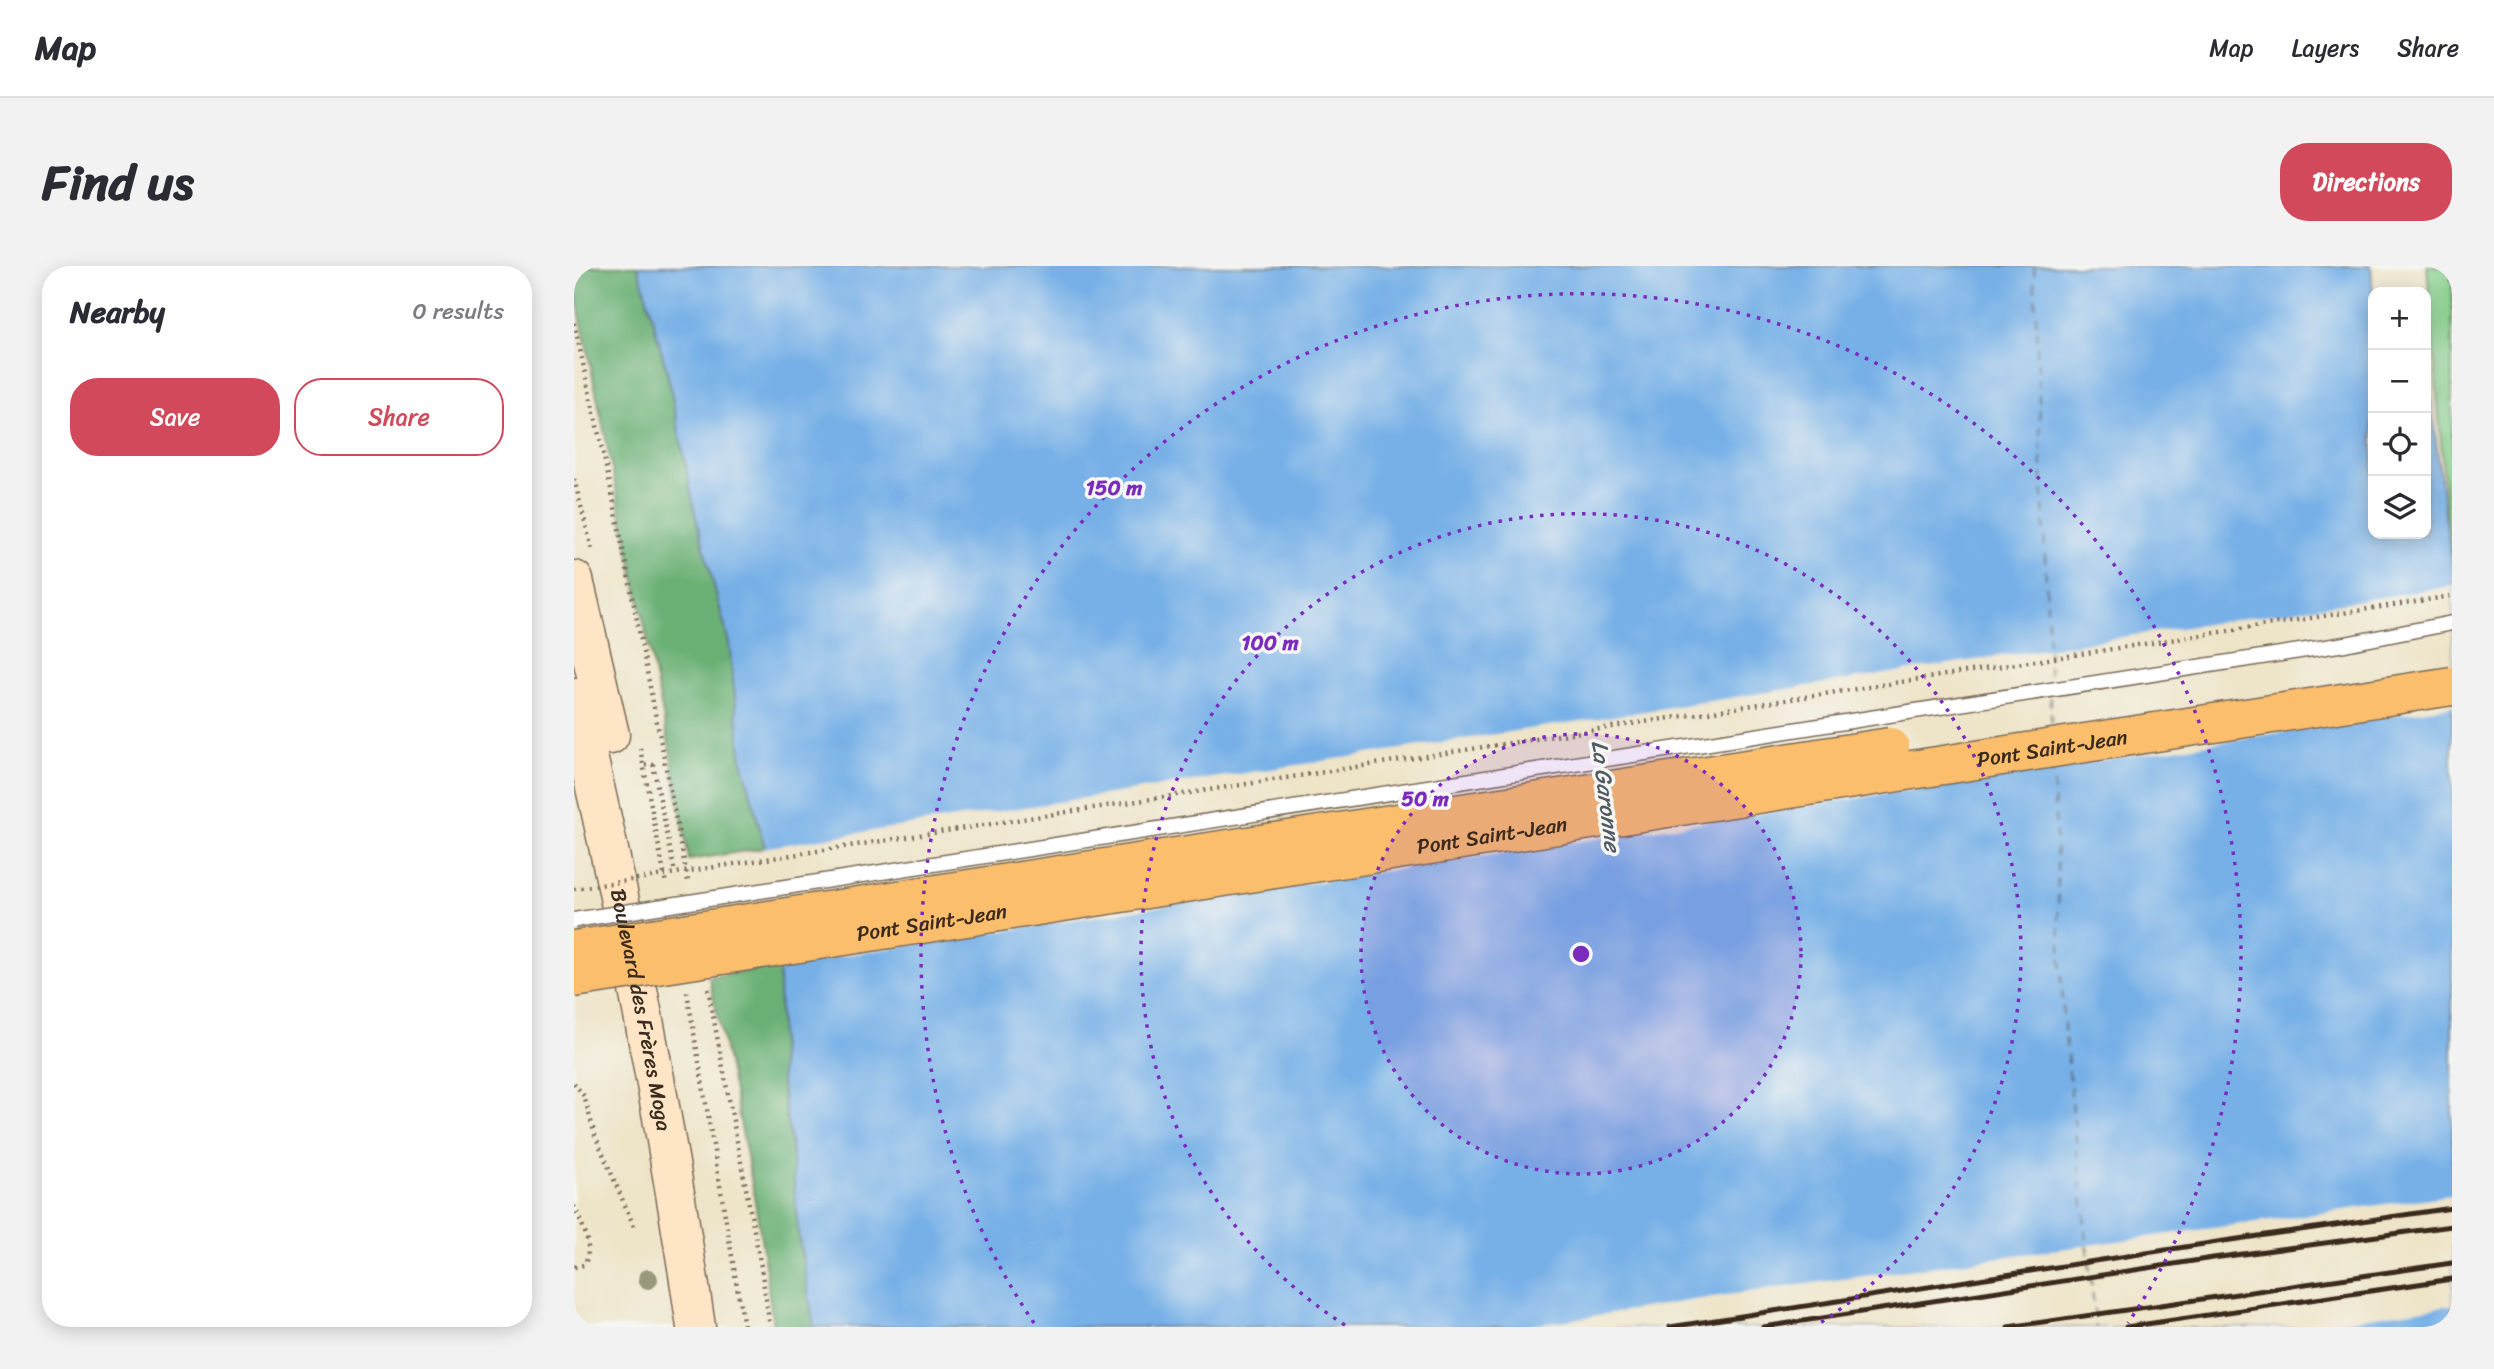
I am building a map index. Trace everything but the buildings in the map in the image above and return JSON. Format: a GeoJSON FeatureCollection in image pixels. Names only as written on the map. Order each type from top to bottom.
{"type":"FeatureCollection","features":[{"type":"Feature","properties":{"kind":"main road"},"geometry":{"type":"LineString","coordinates":[[574,580],[615,758],[672,1051],[675,1183]]}},
{"type":"Feature","properties":{"kind":"main road","name":"Pont Saint-Jean"},"geometry":{"type":"LineString","coordinates":[[574,950],[2452,659]]}},
{"type":"Feature","properties":{"kind":"main road","name":"Pont Saint-Jean"},"geometry":{"type":"LineString","coordinates":[[574,978],[2452,686]]}},
{"type":"Feature","properties":{"kind":"main road","name":"Boulevard des Frères Moga"},"geometry":{"type":"LineString","coordinates":[[574,696],[607,835],[675,1183],[696,1327]]}},
{"type":"Feature","properties":{"kind":"lane"},"geometry":{"type":"LineString","coordinates":[[574,920],[2345,644],[2452,623]]}},
{"type":"Feature","properties":{"kind":"path"},"geometry":{"type":"LineString","coordinates":[[2448,266],[2452,287]]}},
{"type":"Feature","properties":{"kind":"path"},"geometry":{"type":"LineString","coordinates":[[574,323],[651,685],[690,890]]}},
{"type":"Feature","properties":{"kind":"path"},"geometry":{"type":"LineString","coordinates":[[574,889],[2452,596]]}},
{"type":"Feature","properties":{"kind":"path"},"geometry":{"type":"LineString","coordinates":[[644,765],[653,765],[675,873]]}},
{"type":"Feature","properties":{"kind":"path"},"geometry":{"type":"LineString","coordinates":[[708,985],[761,1267],[769,1327]]}},
{"type":"Feature","properties":{"kind":"path"},"geometry":{"type":"LineString","coordinates":[[574,1083],[584,1096],[595,1135],[635,1229]]}},
{"type":"Feature","properties":{"kind":"path"},"geometry":{"type":"LineString","coordinates":[[574,1206],[589,1246],[589,1258],[584,1265],[574,1267]]}},
{"type":"Feature","properties":{"kind":"path"},"geometry":{"type":"LineString","coordinates":[[743,1315],[744,1327]]}},
{"type":"Feature","properties":{"kind":"green space"},"geometry":{"type":"Polygon","coordinates":[[[574,266],[638,266],[667,371],[696,517],[729,643],[742,760],[765,848],[689,860],[669,744],[574,286],[574,266]]]}},
{"type":"Feature","properties":{"kind":"green space"},"geometry":{"type":"Polygon","coordinates":[[[2427,266],[2452,266],[2450,556],[2431,287],[2429,287],[2427,266]]]}},
{"type":"Feature","properties":{"kind":"green space"},"geometry":{"type":"Polygon","coordinates":[[[779,966],[781,1082],[791,1146],[798,1231],[814,1327],[773,1327],[754,1195],[709,977],[779,966]]]}},
{"type":"Feature","properties":{"kind":"water","name":"La Garonne"},"geometry":{"type":"Polygon","coordinates":[[[638,266],[2371,266],[2372,287],[2368,287],[2368,539],[2431,539],[2431,401],[2452,571],[2452,1327],[814,1327],[798,1231],[791,1146],[781,1082],[779,966],[765,848],[742,760],[729,643],[696,517],[667,371],[638,266]]]}},
{"type":"Feature","properties":{"kind":"pier"},"geometry":{"type":"Polygon","coordinates":[[[2452,586],[2452,706],[775,966],[762,848],[2452,586]]]}},
{"type":"Feature","properties":{"kind":"pier"},"geometry":{"type":"Polygon","coordinates":[[[2452,1195],[2452,1305],[2301,1327],[1523,1327],[1720,1296],[2452,1195]]]}},
{"type":"Feature","properties":{"kind":"ferry route"},"geometry":{"type":"LineString","coordinates":[[2034,266],[2050,685]]}},
{"type":"Feature","properties":{"kind":"ferry route"},"geometry":{"type":"LineString","coordinates":[[2050,697],[2052,730]]}},
{"type":"Feature","properties":{"kind":"ferry route"},"geometry":{"type":"LineString","coordinates":[[2053,767],[2063,1016],[2096,1327]]}},
{"type":"Feature","properties":{"kind":"railway"},"geometry":{"type":"LineString","coordinates":[[1670,1327],[2452,1208]]}},
{"type":"Feature","properties":{"kind":"railway"},"geometry":{"type":"LineString","coordinates":[[1763,1327],[2213,1258],[2452,1226]]}},
{"type":"Feature","properties":{"kind":"railway"},"geometry":{"type":"LineString","coordinates":[[2008,1327],[2452,1263]]}},
{"type":"Feature","properties":{"kind":"railway"},"geometry":{"type":"LineString","coordinates":[[2126,1327],[2452,1279]]}}]}
